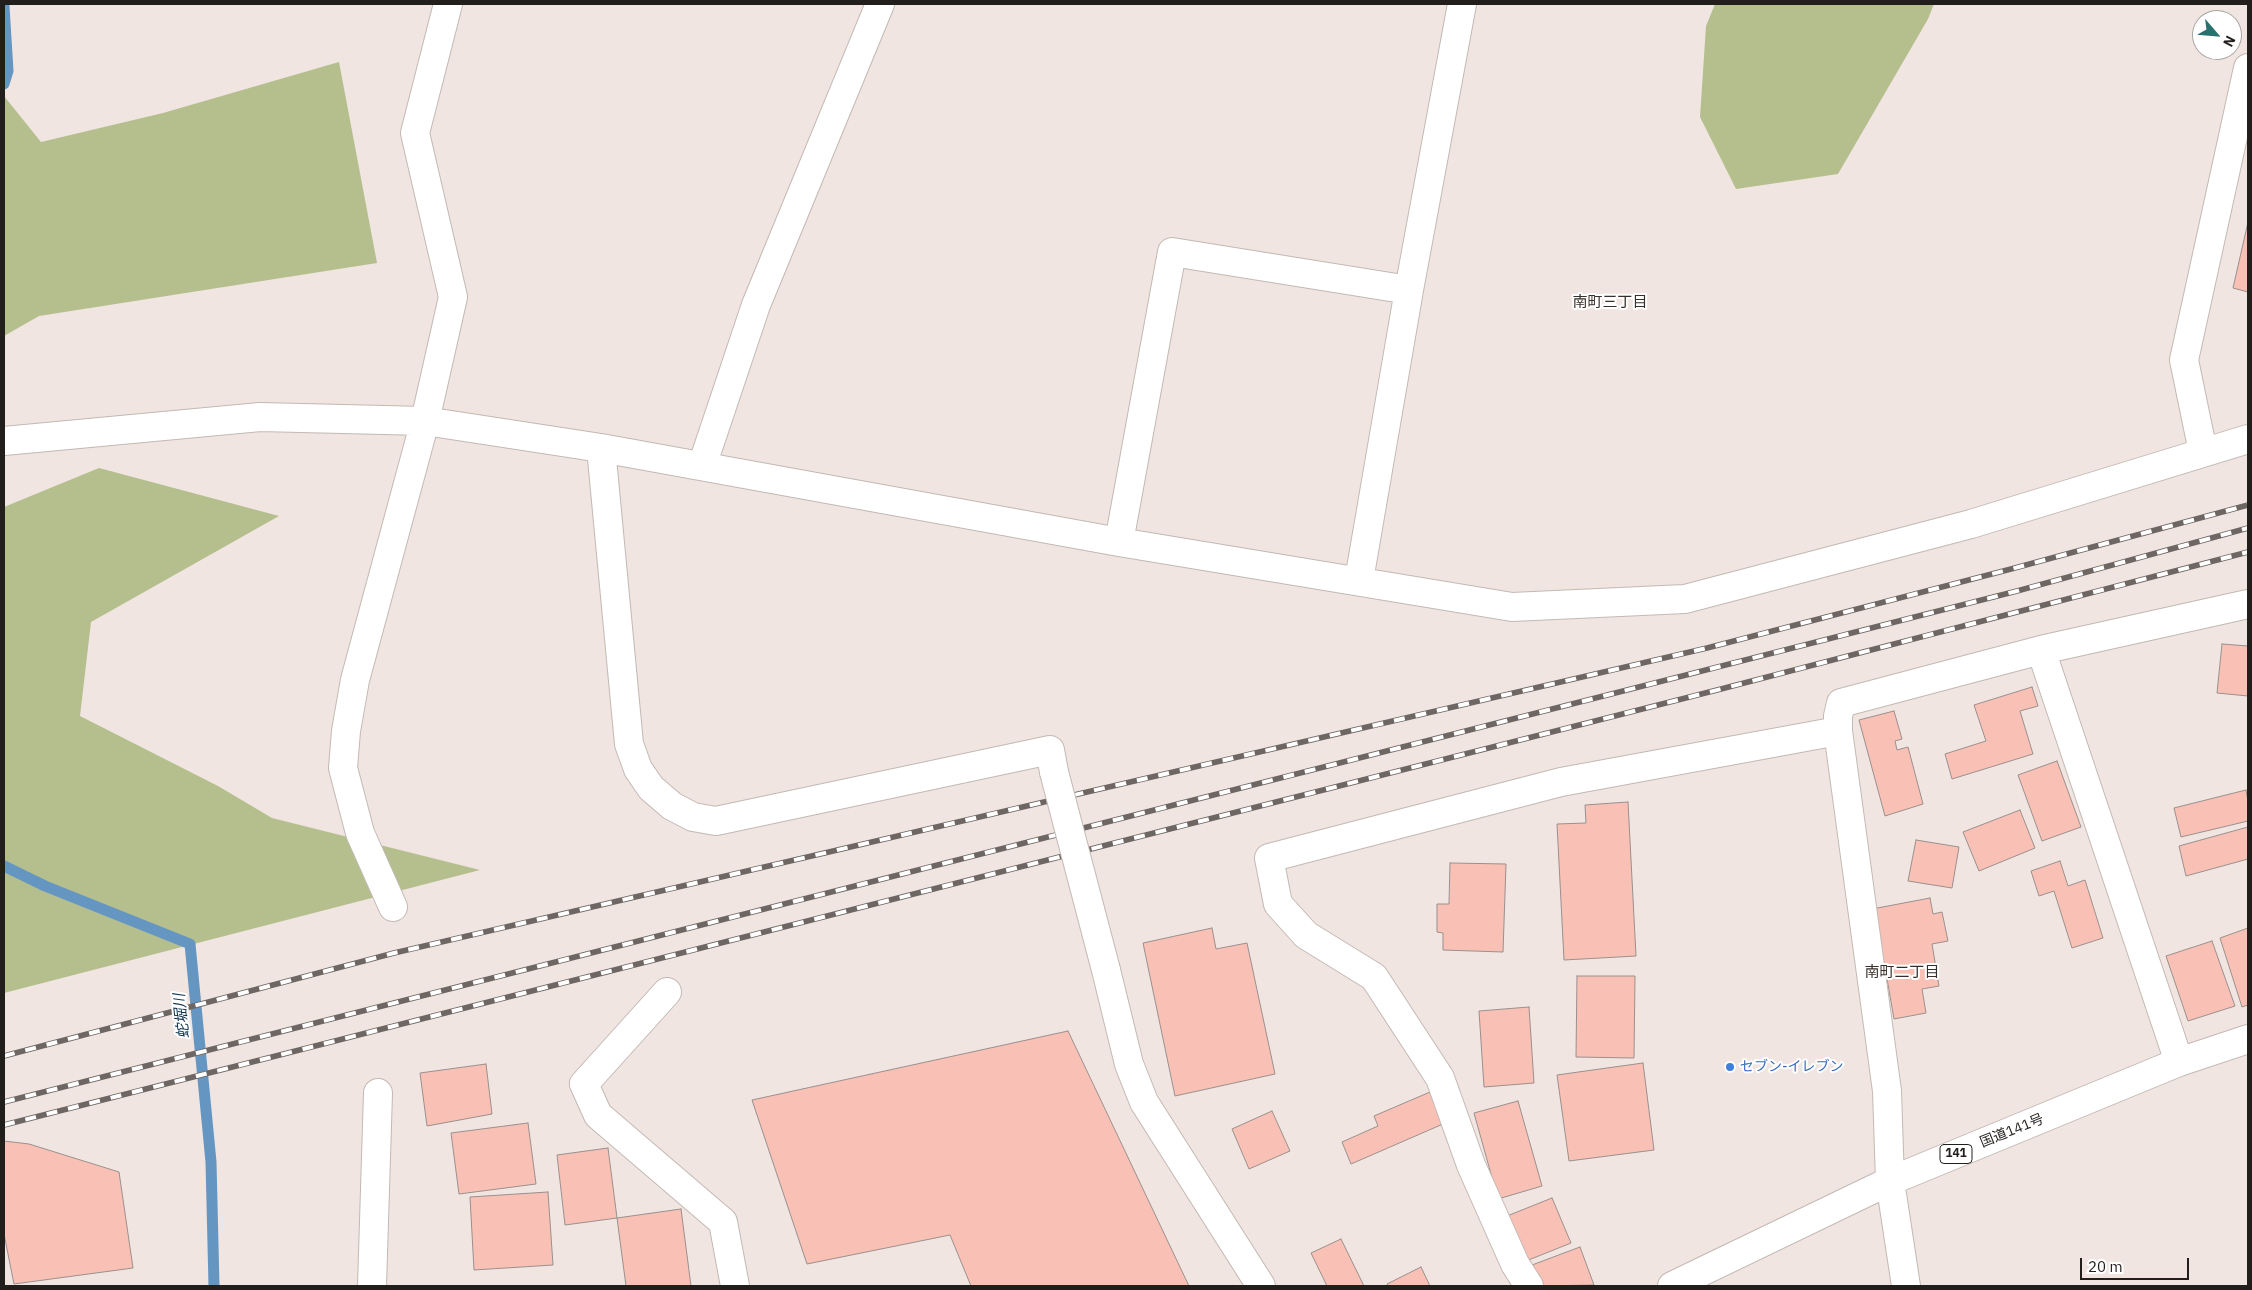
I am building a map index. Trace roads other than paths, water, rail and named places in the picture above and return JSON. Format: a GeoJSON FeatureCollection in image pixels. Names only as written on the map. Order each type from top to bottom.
{"type":"FeatureCollection","features":[{"type":"Feature","properties":{"kind":"main road"},"geometry":{"type":"LineString","coordinates":[[393,907],[360,833],[343,768],[346,731],[355,680],[425,421],[453,298],[415,134],[448,4]]}},
{"type":"Feature","properties":{"kind":"main road"},"geometry":{"type":"LineString","coordinates":[[702,466],[756,305],[880,4]]}},
{"type":"Feature","properties":{"kind":"main road"},"geometry":{"type":"LineString","coordinates":[[1359,580],[1409,290],[1462,4]]}},
{"type":"Feature","properties":{"kind":"main road"},"geometry":{"type":"LineString","coordinates":[[2204,452],[2184,360],[2248,68]]}},
{"type":"Feature","properties":{"kind":"main road"},"geometry":{"type":"LineString","coordinates":[[1119,542],[1172,252],[1409,290]]}},
{"type":"Feature","properties":{"kind":"main road"},"geometry":{"type":"LineString","coordinates":[[4,441],[260,416],[425,421],[601,448],[1119,542],[1359,580],[1512,607],[1685,599],[1971,524],[2248,439]]}},
{"type":"Feature","properties":{"kind":"main road"},"geometry":{"type":"LineString","coordinates":[[601,448],[629,744],[638,769],[651,788],[672,806],[693,816],[716,821],[1050,750],[1054,772],[1130,1064],[1144,1102],[1261,1286]]}},
{"type":"Feature","properties":{"kind":"main road"},"geometry":{"type":"LineString","coordinates":[[1906,1286],[1890,1181],[1887,1091],[1838,731],[1838,716],[1841,703],[2041,650],[2248,604]]}},
{"type":"Feature","properties":{"kind":"main road"},"geometry":{"type":"LineString","coordinates":[[2041,650],[2179,1062]]}},
{"type":"Feature","properties":{"kind":"main road"},"geometry":{"type":"LineString","coordinates":[[1529,1286],[1516,1264],[1471,1165],[1440,1078],[1374,977],[1306,935],[1278,904],[1269,858],[1561,782],[1838,731]]}},
{"type":"Feature","properties":{"kind":"main road"},"geometry":{"type":"LineString","coordinates":[[667,992],[584,1084],[598,1115],[723,1222],[735,1286]]}},
{"type":"Feature","properties":{"kind":"main road","name":"国道141号"},"geometry":{"type":"LineString","coordinates":[[1672,1286],[1890,1181],[2179,1062],[2248,1039]]}},
{"type":"Feature","properties":{"kind":"main road"},"geometry":{"type":"LineString","coordinates":[[372,1286],[378,1092]]}},
{"type":"Feature","properties":{"kind":"waterway","name":"蛇堀川"},"geometry":{"type":"LineString","coordinates":[[4,6],[8,71],[4,84]]}},
{"type":"Feature","properties":{"kind":"waterway","name":"蛇堀川"},"geometry":{"type":"LineString","coordinates":[[4,866],[45,886],[190,944],[211,1162],[214,1286]]}},
{"type":"Feature","properties":{"kind":"railway"},"geometry":{"type":"LineString","coordinates":[[4,1056],[394,953],[1707,648],[2248,505]]}},
{"type":"Feature","properties":{"kind":"railway"},"geometry":{"type":"LineString","coordinates":[[4,1102],[2017,591],[2248,528]]}},
{"type":"Feature","properties":{"kind":"railway"},"geometry":{"type":"LineString","coordinates":[[4,1125],[1721,689],[2248,552]]}},
{"type":"Feature","properties":{"kind":"place","name":"セブン-イレブン"},"geometry":{"type":"Point","coordinates":[1730,1067]}},
{"type":"Feature","properties":{"kind":"district","name":"南町三丁目"},"geometry":{"type":"Point","coordinates":[1610,303]}},
{"type":"Feature","properties":{"kind":"district","name":"南町二丁目"},"geometry":{"type":"Point","coordinates":[1902,973]}}]}
